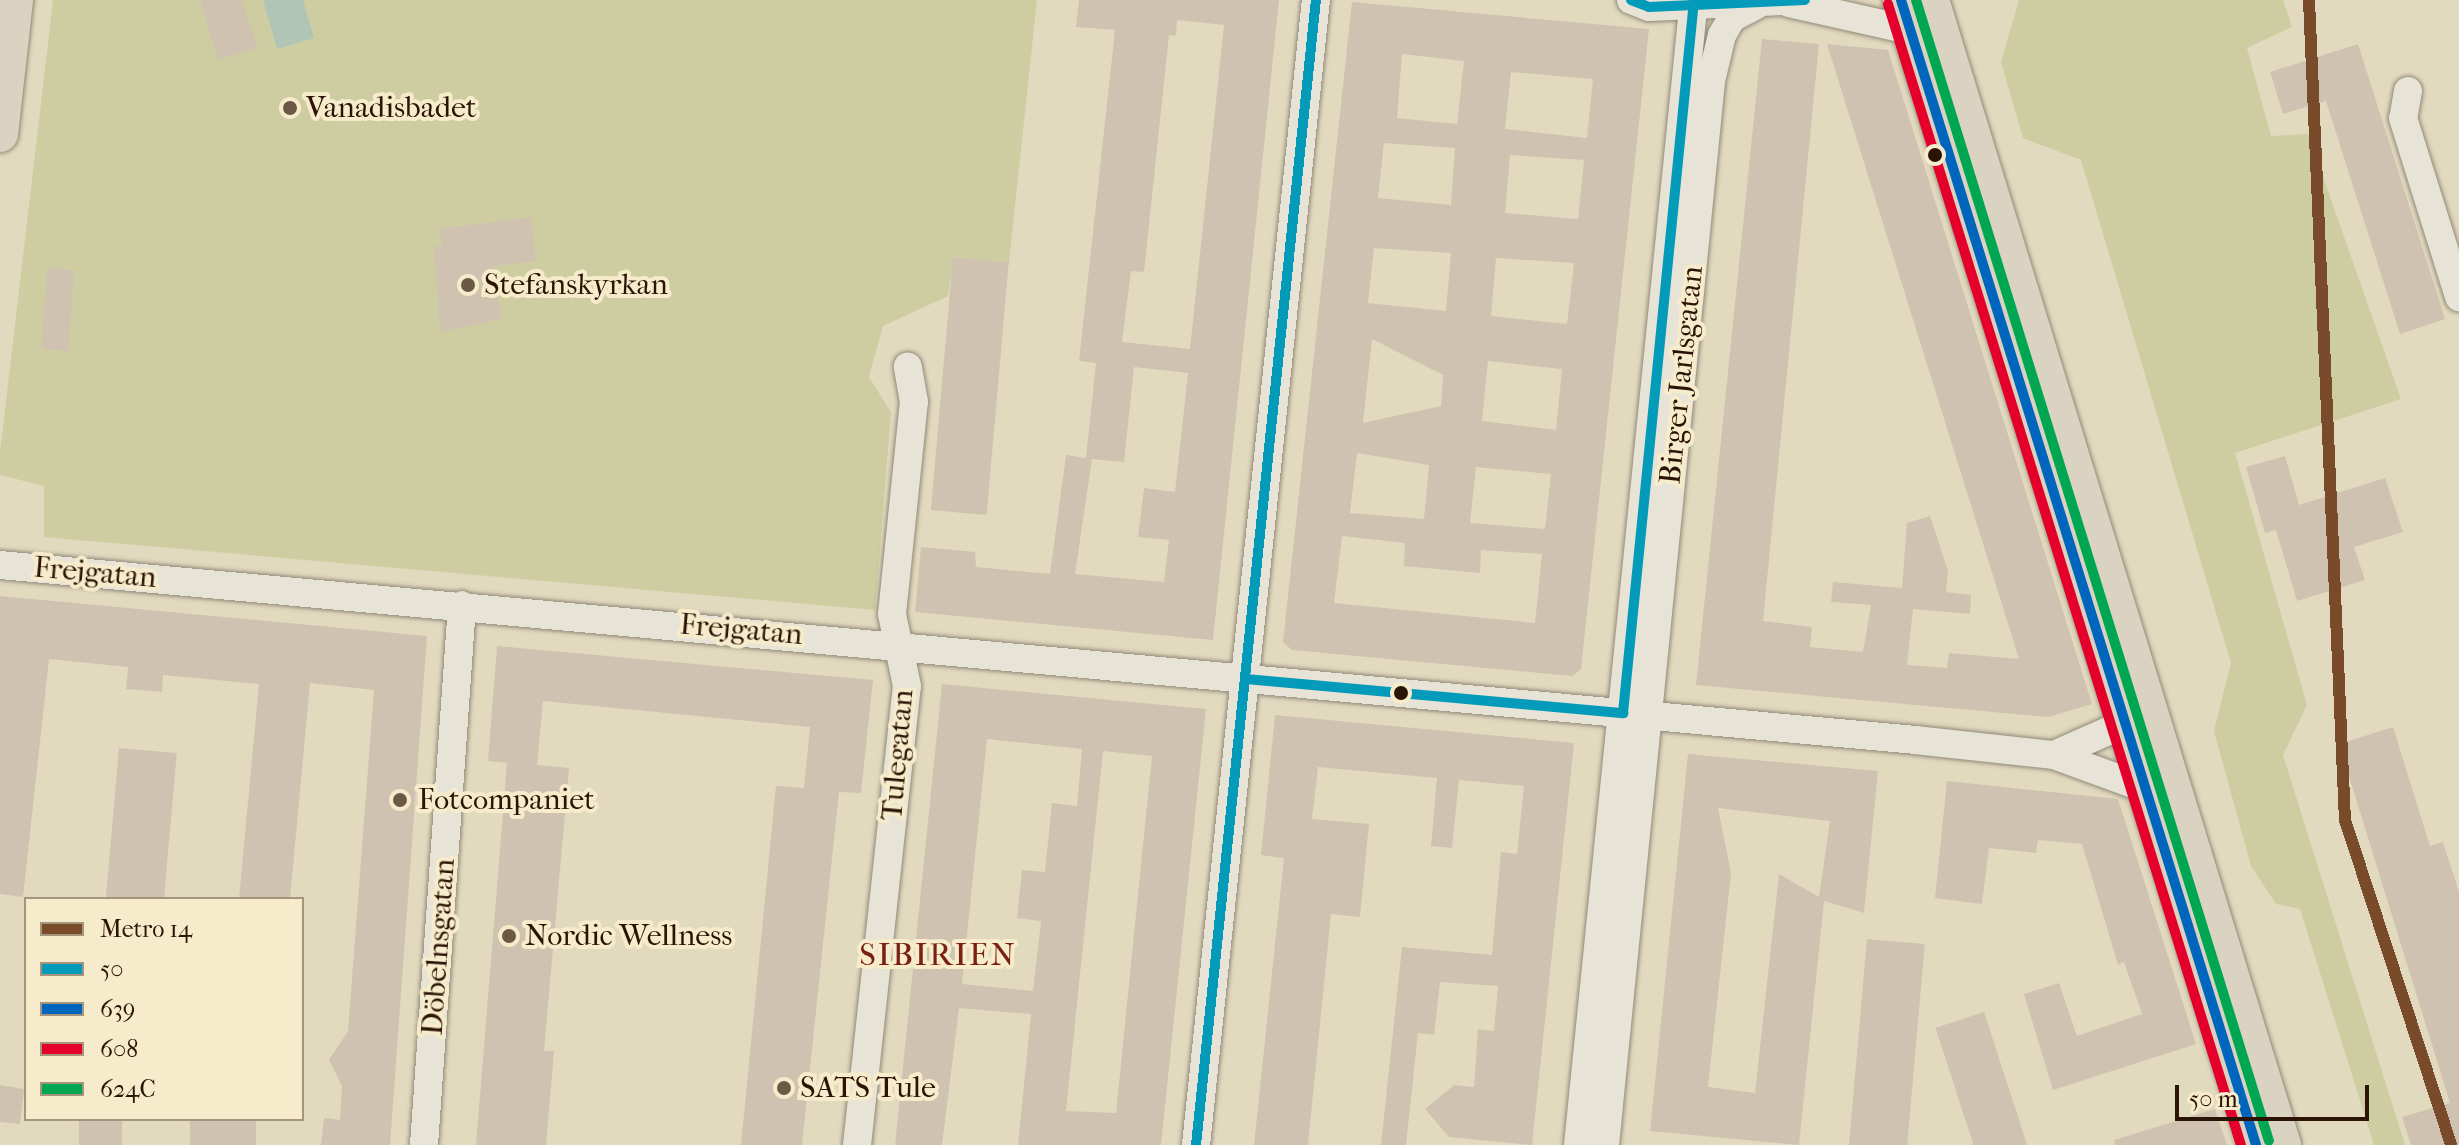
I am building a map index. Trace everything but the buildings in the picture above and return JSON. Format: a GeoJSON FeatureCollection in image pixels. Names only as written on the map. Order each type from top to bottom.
{"type":"FeatureCollection","features":[{"type":"Feature","properties":{"kind":"main road"},"geometry":{"type":"LineString","coordinates":[[1,115],[15,0]]}},
{"type":"Feature","properties":{"kind":"main road"},"geometry":{"type":"LineString","coordinates":[[1931,0],[2283,1145]]}},
{"type":"Feature","properties":{"kind":"main road"},"geometry":{"type":"LineString","coordinates":[[1907,16],[2256,1145]]}},
{"type":"Feature","properties":{"kind":"street"},"geometry":{"type":"LineString","coordinates":[[1196,1145],[1316,0]]}},
{"type":"Feature","properties":{"kind":"street"},"geometry":{"type":"LineString","coordinates":[[1631,0],[1649,7],[1693,3],[1797,2],[1907,16]]}},
{"type":"Feature","properties":{"kind":"street","name":"Birger Jarlsgatan"},"geometry":{"type":"LineString","coordinates":[[1578,1145],[1635,715],[1711,81],[1722,35],[1732,18],[1753,2]]}},
{"type":"Feature","properties":{"kind":"street","name":"Birger Jarlsgatan"},"geometry":{"type":"LineString","coordinates":[[1605,1145],[1635,715],[1693,3]]}},
{"type":"Feature","properties":{"kind":"street"},"geometry":{"type":"LineString","coordinates":[[2408,91],[2403,118],[2459,297]]}},
{"type":"Feature","properties":{"kind":"street","name":"Tulegatan"},"geometry":{"type":"LineString","coordinates":[[857,1145],[907,686],[892,614],[914,402],[908,367]]}},
{"type":"Feature","properties":{"kind":"street","name":"Frejgatan"},"geometry":{"type":"LineString","coordinates":[[0,565],[462,605],[2054,755],[2144,788]]}},
{"type":"Feature","properties":{"kind":"street","name":"Döbelnsgatan"},"geometry":{"type":"LineString","coordinates":[[424,1145],[462,605]]}},
{"type":"Feature","properties":{"kind":"street","name":"Frejgatan"},"geometry":{"type":"LineString","coordinates":[[2054,755],[2124,724]]}},
{"type":"Feature","properties":{"kind":"green space"},"geometry":{"type":"Polygon","coordinates":[[[53,0],[1037,0],[1009,262],[954,257],[948,296],[883,326],[869,377],[891,412],[875,610],[44,537],[44,486],[0,475],[0,453],[53,0]]]}},
{"type":"Feature","properties":{"kind":"green space"},"geometry":{"type":"Polygon","coordinates":[[[2019,0],[2283,0],[2292,27],[2247,48],[2271,136],[2308,134],[2401,399],[2235,453],[2307,705],[2283,755],[2405,1145],[2374,1145],[2300,909],[2276,904],[2251,866],[2214,731],[2231,663],[2081,160],[2023,138],[2001,62],[2019,0]]]}},
{"type":"Feature","properties":{"kind":"shaded area"},"geometry":{"type":"Polygon","coordinates":[[[263,0],[303,0],[314,38],[277,49],[263,0]]]}},
{"type":"Feature","properties":{"kind":"metro line","name":"14"},"geometry":{"type":"LineString","coordinates":[[2309,0],[2345,820],[2451,1145]]}},
{"type":"Feature","properties":{"kind":"transit line","name":"50"},"geometry":{"type":"LineString","coordinates":[[1196,1145],[1316,0]]}},
{"type":"Feature","properties":{"kind":"transit line","name":"50"},"geometry":{"type":"LineString","coordinates":[[1631,0],[1649,7],[1805,0]]}},
{"type":"Feature","properties":{"kind":"transit line","name":"50"},"geometry":{"type":"LineString","coordinates":[[1623,713],[1694,0]]}},
{"type":"Feature","properties":{"kind":"transit line","name":"639"},"geometry":{"type":"LineString","coordinates":[[1901,0],[2256,1145]]}},
{"type":"Feature","properties":{"kind":"transit line","name":"624C"},"geometry":{"type":"LineString","coordinates":[[1916,0],[2269,1141]]}},
{"type":"Feature","properties":{"kind":"transit line","name":"608"},"geometry":{"type":"LineString","coordinates":[[1888,4],[2241,1145]]}},
{"type":"Feature","properties":{"kind":"transit line","name":"50"},"geometry":{"type":"LineString","coordinates":[[1246,679],[1623,713]]}},
{"type":"Feature","properties":{"kind":"place","name":"Vanadisbadet"},"geometry":{"type":"Point","coordinates":[290,108]}},
{"type":"Feature","properties":{"kind":"place","name":"Stefanskyrkan"},"geometry":{"type":"Point","coordinates":[468,285]}},
{"type":"Feature","properties":{"kind":"place","name":"Fotcompaniet"},"geometry":{"type":"Point","coordinates":[400,800]}},
{"type":"Feature","properties":{"kind":"place","name":"Nordic Wellness"},"geometry":{"type":"Point","coordinates":[509,936]}},
{"type":"Feature","properties":{"kind":"place","name":"SATS Tule"},"geometry":{"type":"Point","coordinates":[784,1088]}},
{"type":"Feature","properties":{"kind":"district","name":"SIBIRIEN"},"geometry":{"type":"Point","coordinates":[938,955]}}]}
